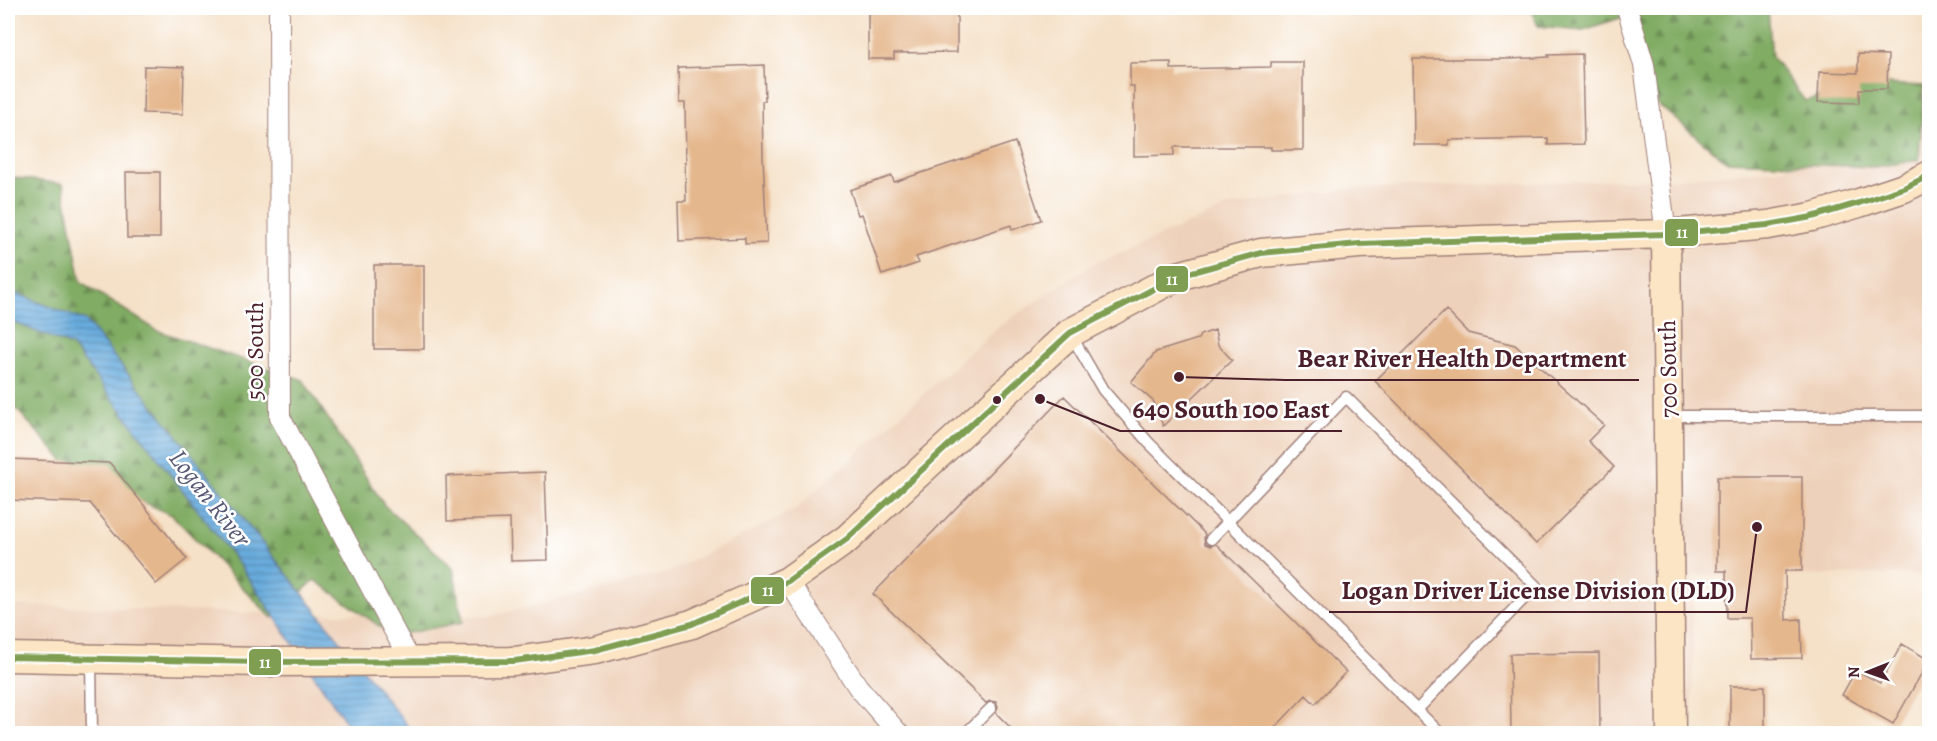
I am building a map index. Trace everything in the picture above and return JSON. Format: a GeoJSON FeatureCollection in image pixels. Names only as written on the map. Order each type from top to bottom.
{"type":"FeatureCollection","features":[{"type":"Feature","properties":{"kind":"main road"},"geometry":{"type":"LineString","coordinates":[[8,657],[262,662],[514,661],[595,650],[692,624],[788,581],[847,539],[1070,333],[1178,276],[1261,253],[1359,244],[1666,234],[1768,225],[1812,217],[1904,188],[1929,175]]}},
{"type":"Feature","properties":{"kind":"main road","name":"700 South"},"geometry":{"type":"LineString","coordinates":[[1666,234],[1671,734]]}},
{"type":"Feature","properties":{"kind":"street","name":"500 South"},"geometry":{"type":"LineString","coordinates":[[279,8],[280,417],[411,662]]}},
{"type":"Feature","properties":{"kind":"street","name":"700 South"},"geometry":{"type":"LineString","coordinates":[[1627,8],[1644,65],[1666,234]]}},
{"type":"Feature","properties":{"kind":"street"},"geometry":{"type":"LineString","coordinates":[[788,581],[858,687],[899,734]]}},
{"type":"Feature","properties":{"kind":"lane"},"geometry":{"type":"LineString","coordinates":[[1070,333],[1103,390],[1148,442],[1441,734]]}},
{"type":"Feature","properties":{"kind":"lane"},"geometry":{"type":"LineString","coordinates":[[1211,539],[1346,397],[1536,586],[1417,710]]}},
{"type":"Feature","properties":{"kind":"lane"},"geometry":{"type":"LineString","coordinates":[[1668,416],[1929,416]]}},
{"type":"Feature","properties":{"kind":"lane"},"geometry":{"type":"LineString","coordinates":[[92,658],[92,734]]}},
{"type":"Feature","properties":{"kind":"lane"},"geometry":{"type":"LineString","coordinates":[[964,734],[990,708]]}},
{"type":"Feature","properties":{"kind":"shaded area"},"geometry":{"type":"Polygon","coordinates":[[[1929,98],[1929,574],[1693,576],[1693,733],[8,734],[8,605],[259,613],[493,616],[667,573],[797,508],[998,327],[1091,265],[1230,206],[1351,189],[1679,178],[1782,169],[1929,98]]]}},
{"type":"Feature","properties":{"kind":"green space"},"geometry":{"type":"Polygon","coordinates":[[[1530,8],[1768,8],[1772,57],[1805,101],[1864,83],[1924,86],[1919,160],[1875,167],[1726,161],[1656,103],[1623,17],[1583,30],[1538,26],[1530,8]]]}},
{"type":"Feature","properties":{"kind":"green space"},"geometry":{"type":"Polygon","coordinates":[[[8,177],[63,184],[81,282],[156,330],[303,380],[384,505],[453,568],[463,622],[393,636],[315,580],[272,618],[172,515],[71,469],[8,400],[8,177]]]}},
{"type":"Feature","properties":{"kind":"water","name":"Logan River"},"geometry":{"type":"Polygon","coordinates":[[[8,290],[86,321],[407,725],[410,733],[351,733],[239,564],[72,346],[8,320],[8,290]]]}},
{"type":"Feature","properties":{"kind":"building"},"geometry":{"type":"Polygon","coordinates":[[[874,8],[957,10],[957,52],[894,53],[894,59],[868,59],[868,13],[874,13],[874,8]]]}},
{"type":"Feature","properties":{"kind":"building"},"geometry":{"type":"Polygon","coordinates":[[[1582,54],[1584,144],[1548,145],[1548,138],[1449,140],[1449,145],[1414,145],[1413,59],[1510,59],[1582,54]]]}},
{"type":"Feature","properties":{"kind":"building"},"geometry":{"type":"Polygon","coordinates":[[[1858,54],[1888,55],[1887,89],[1859,89],[1859,103],[1818,102],[1819,72],[1858,73],[1858,54]]]}},
{"type":"Feature","properties":{"kind":"building"},"geometry":{"type":"Polygon","coordinates":[[[1171,62],[1171,69],[1271,67],[1271,62],[1303,62],[1303,150],[1271,150],[1271,147],[1174,147],[1174,155],[1134,156],[1134,86],[1130,86],[1130,63],[1171,62]]]}},
{"type":"Feature","properties":{"kind":"building"},"geometry":{"type":"Polygon","coordinates":[[[764,65],[765,101],[762,101],[767,243],[745,244],[745,238],[679,241],[678,201],[686,201],[686,163],[685,103],[679,103],[678,68],[764,65]]]}},
{"type":"Feature","properties":{"kind":"building"},"geometry":{"type":"Polygon","coordinates":[[[144,66],[184,67],[183,114],[143,113],[144,66]]]}},
{"type":"Feature","properties":{"kind":"building"},"geometry":{"type":"Polygon","coordinates":[[[1015,142],[1041,220],[1012,230],[1011,225],[916,257],[919,263],[882,275],[862,214],[858,215],[850,190],[892,176],[894,182],[1015,142]]]}},
{"type":"Feature","properties":{"kind":"building"},"geometry":{"type":"Polygon","coordinates":[[[126,172],[160,172],[160,238],[127,238],[126,172]]]}},
{"type":"Feature","properties":{"kind":"building"},"geometry":{"type":"Polygon","coordinates":[[[374,265],[424,265],[424,349],[374,349],[374,265]]]}},
{"type":"Feature","properties":{"kind":"building"},"geometry":{"type":"Polygon","coordinates":[[[1446,310],[1468,333],[1515,345],[1604,425],[1588,441],[1614,467],[1536,544],[1375,381],[1446,310]]]}},
{"type":"Feature","properties":{"kind":"building"},"geometry":{"type":"Polygon","coordinates":[[[1215,330],[1218,345],[1232,360],[1163,426],[1154,402],[1131,382],[1156,352],[1198,339],[1200,335],[1215,330]]]}},
{"type":"Feature","properties":{"kind":"building"},"geometry":{"type":"Polygon","coordinates":[[[1064,396],[1205,534],[1205,544],[1210,546],[1216,544],[1346,672],[1315,704],[1306,695],[1269,734],[1017,734],[996,713],[998,707],[996,702],[986,703],[873,594],[1064,396]]]}},
{"type":"Feature","properties":{"kind":"building"},"geometry":{"type":"Polygon","coordinates":[[[10,459],[110,463],[187,559],[156,584],[90,503],[8,500],[10,459]]]}},
{"type":"Feature","properties":{"kind":"building"},"geometry":{"type":"Polygon","coordinates":[[[545,472],[548,560],[511,561],[510,519],[447,521],[446,476],[545,472]]]}},
{"type":"Feature","properties":{"kind":"building"},"geometry":{"type":"Polygon","coordinates":[[[1717,477],[1802,477],[1802,571],[1785,571],[1786,620],[1801,619],[1802,658],[1751,659],[1750,618],[1727,618],[1726,571],[1717,571],[1717,477]]]}},
{"type":"Feature","properties":{"kind":"building"},"geometry":{"type":"Polygon","coordinates":[[[1902,644],[1929,660],[1893,724],[1842,695],[1856,670],[1880,683],[1902,644]]]}},
{"type":"Feature","properties":{"kind":"building"},"geometry":{"type":"Polygon","coordinates":[[[1599,653],[1600,734],[1511,734],[1510,654],[1599,653]]]}},
{"type":"Feature","properties":{"kind":"building"},"geometry":{"type":"Polygon","coordinates":[[[1730,686],[1765,686],[1765,732],[1730,732],[1730,686]]]}},
{"type":"Feature","properties":{"kind":"transit line","name":"11"},"geometry":{"type":"LineString","coordinates":[[8,657],[262,662],[514,661],[595,650],[692,624],[788,581],[847,539],[1070,333],[1178,276],[1261,253],[1359,244],[1666,234],[1768,225],[1812,217],[1859,203],[1904,188],[1930,175]]}},
{"type":"Feature","properties":{"kind":"place","name":"Bear River Health Department"},"geometry":{"type":"Point","coordinates":[1179,377]}},
{"type":"Feature","properties":{"kind":"place","name":"640 South 100 East"},"geometry":{"type":"Point","coordinates":[1040,399]}},
{"type":"Feature","properties":{"kind":"place","name":"Logan Driver License Division (DLD)"},"geometry":{"type":"Point","coordinates":[1757,527]}}]}
